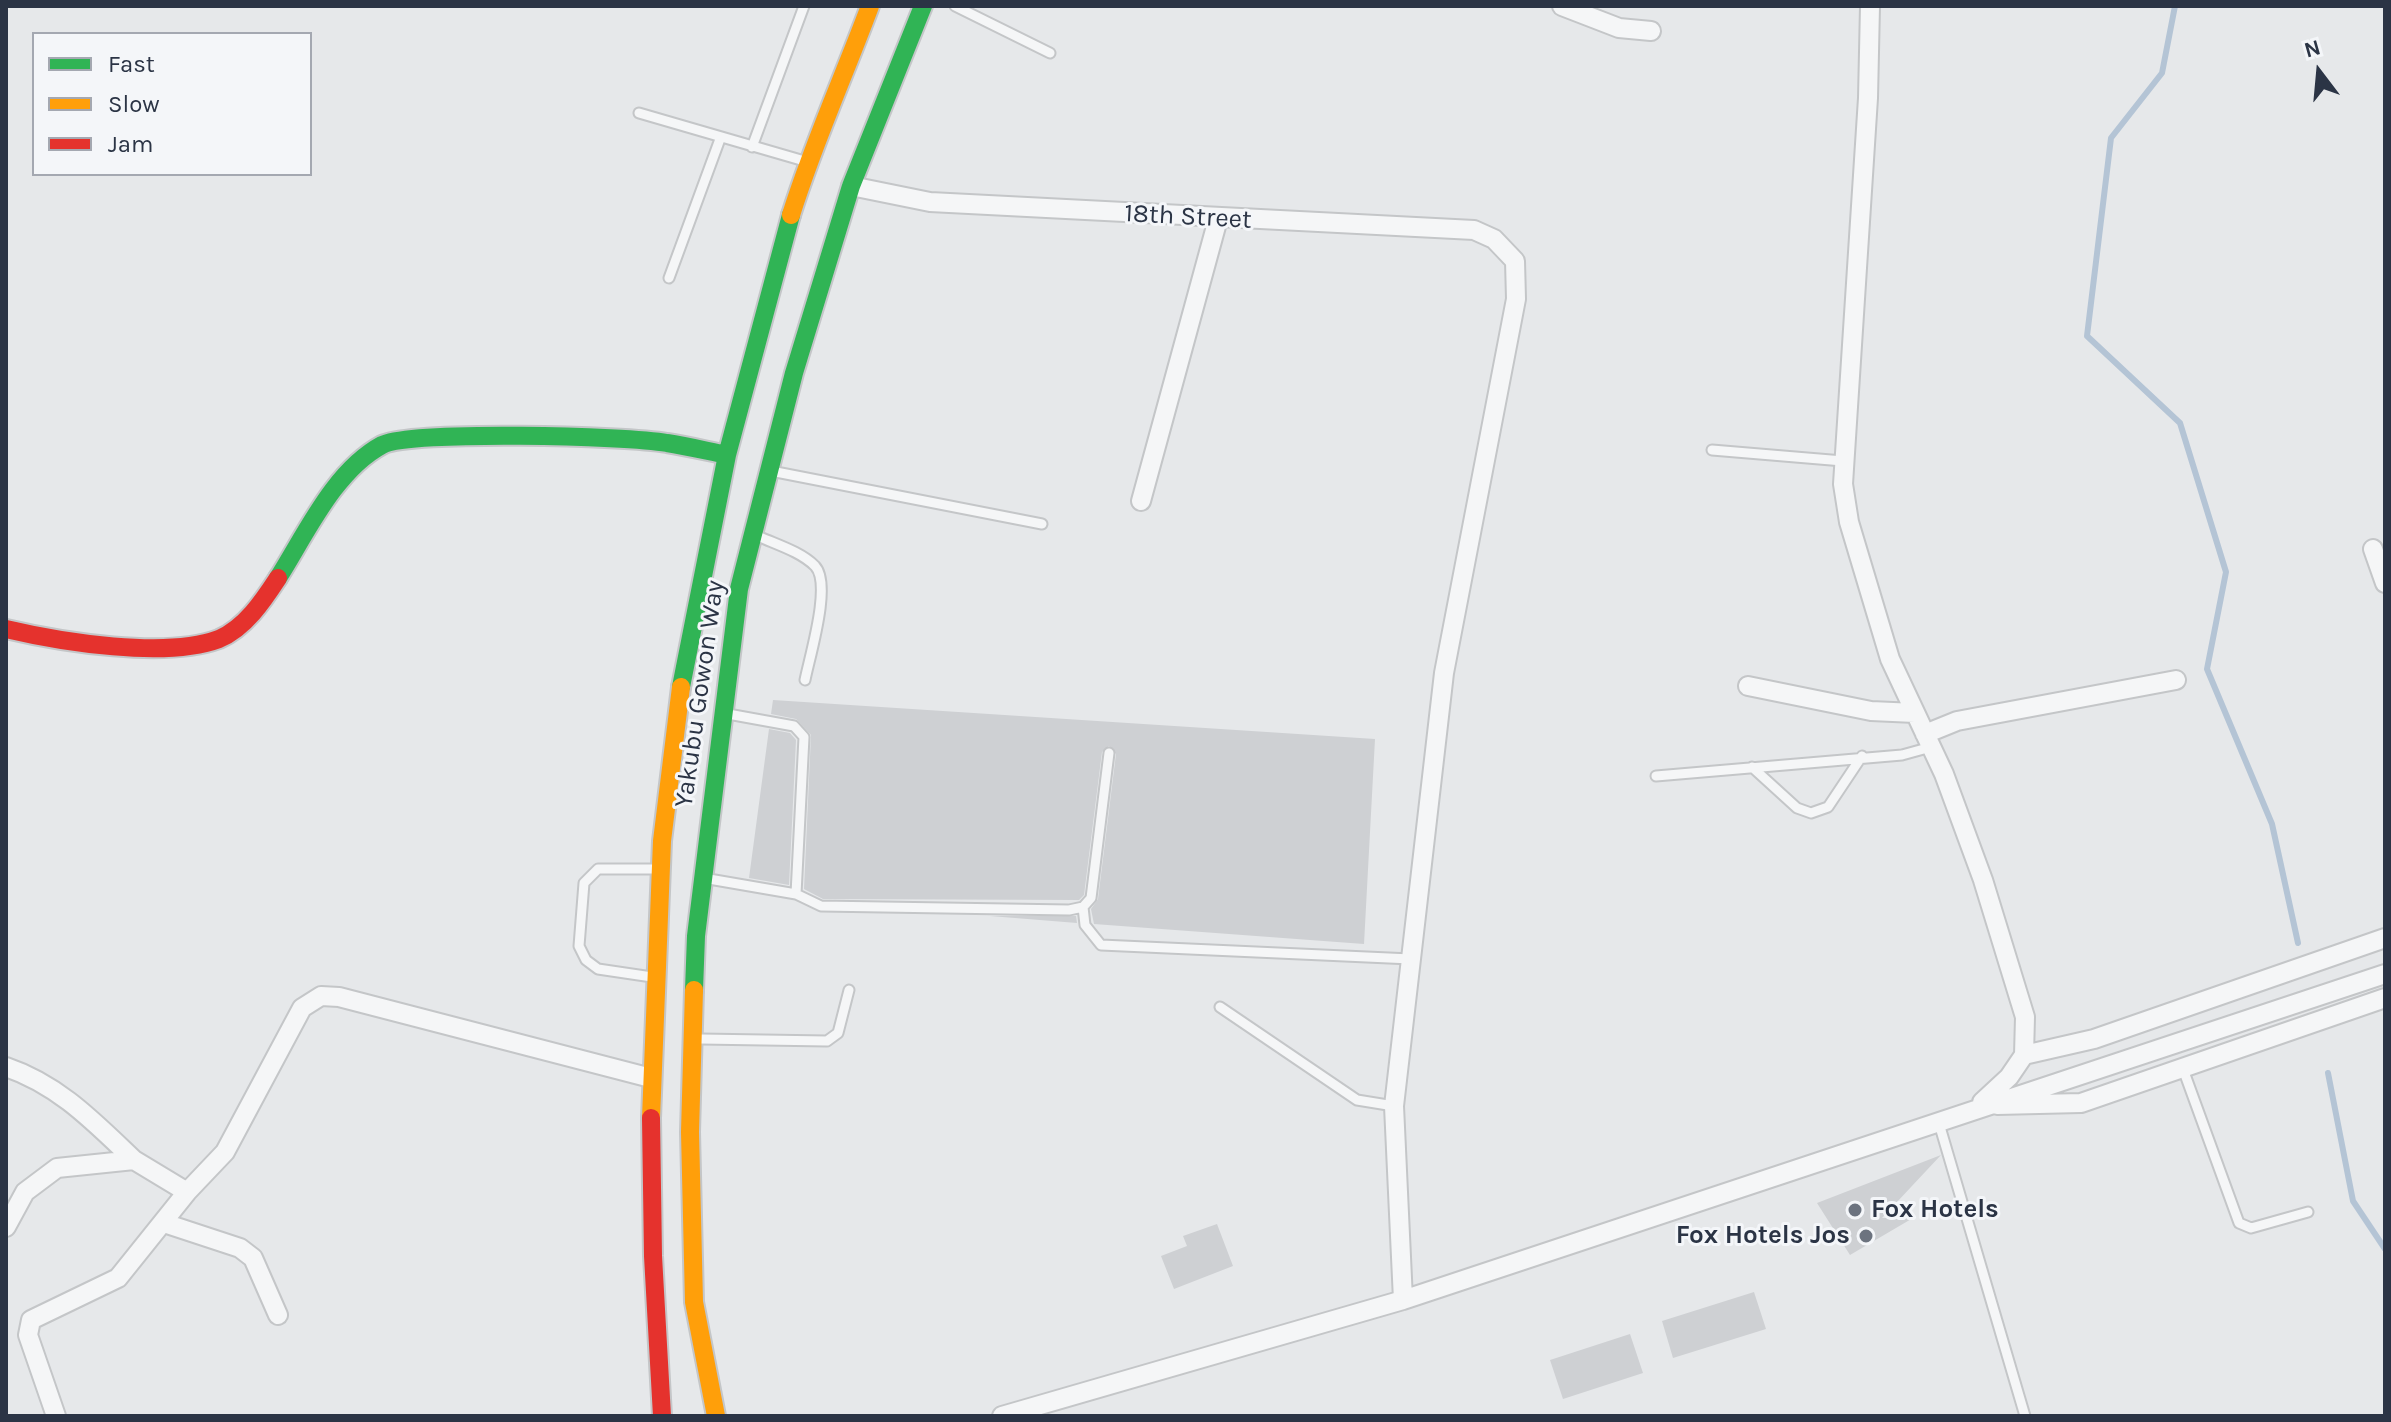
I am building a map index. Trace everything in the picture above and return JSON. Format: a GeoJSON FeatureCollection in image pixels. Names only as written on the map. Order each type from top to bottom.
{"type":"FeatureCollection","features":[{"type":"Feature","properties":{"kind":"main road","name":"Yakubu Gowon Way"},"geometry":{"type":"LineString","coordinates":[[662,1416],[653,1256],[651,1078],[659,978],[661,869],[676,710],[727,455],[807,162],[837,96],[870,6]]}},
{"type":"Feature","properties":{"kind":"main road","name":"Yakubu Gowon Way"},"geometry":{"type":"LineString","coordinates":[[716,1416],[694,1302],[690,1132],[701,878],[739,589],[798,358],[851,186],[923,6]]}},
{"type":"Feature","properties":{"kind":"main road"},"geometry":{"type":"LineString","coordinates":[[6,629],[51,640],[128,646],[188,646],[221,638],[257,610],[331,495],[354,467],[384,444],[448,436],[650,442],[727,455]]}},
{"type":"Feature","properties":{"kind":"street"},"geometry":{"type":"LineString","coordinates":[[1562,6],[1619,28],[1651,31]]}},
{"type":"Feature","properties":{"kind":"street"},"geometry":{"type":"LineString","coordinates":[[1870,6],[1868,98],[1843,461],[1849,522],[1890,659],[1928,741],[1983,880],[2025,1017],[2024,1055],[2009,1077],[1978,1106]]}},
{"type":"Feature","properties":{"kind":"street","name":"18th Street"},"geometry":{"type":"LineString","coordinates":[[851,186],[930,202],[1474,230],[1494,239],[1515,261],[1516,299],[1444,673],[1411,959]]}},
{"type":"Feature","properties":{"kind":"street"},"geometry":{"type":"LineString","coordinates":[[1141,501],[1218,219]]}},
{"type":"Feature","properties":{"kind":"street"},"geometry":{"type":"LineString","coordinates":[[2373,549],[2385,583]]}},
{"type":"Feature","properties":{"kind":"street"},"geometry":{"type":"LineString","coordinates":[[1928,741],[1957,721],[2176,680]]}},
{"type":"Feature","properties":{"kind":"street"},"geometry":{"type":"LineString","coordinates":[[1748,686],[1871,711],[1915,713]]}},
{"type":"Feature","properties":{"kind":"street"},"geometry":{"type":"LineString","coordinates":[[2024,1055],[2108,1034],[2385,938]]}},
{"type":"Feature","properties":{"kind":"street"},"geometry":{"type":"LineString","coordinates":[[1403,1300],[1394,1106],[1411,959]]}},
{"type":"Feature","properties":{"kind":"street"},"geometry":{"type":"LineString","coordinates":[[1002,1416],[1403,1300],[1714,1198],[1938,1119],[2385,974]]}},
{"type":"Feature","properties":{"kind":"street"},"geometry":{"type":"LineString","coordinates":[[56,1416],[28,1335],[31,1320],[118,1278],[187,1192],[225,1152],[302,1008],[321,996],[339,997],[651,1078]]}},
{"type":"Feature","properties":{"kind":"street"},"geometry":{"type":"LineString","coordinates":[[1978,1106],[2081,1103],[2385,998]]}},
{"type":"Feature","properties":{"kind":"street"},"geometry":{"type":"LineString","coordinates":[[6,1067],[32,1076],[71,1100],[134,1160],[187,1192]]}},
{"type":"Feature","properties":{"kind":"street"},"geometry":{"type":"LineString","coordinates":[[6,1227],[25,1192],[57,1168],[134,1160]]}},
{"type":"Feature","properties":{"kind":"street"},"geometry":{"type":"LineString","coordinates":[[164,1223],[240,1248],[253,1258],[278,1315]]}},
{"type":"Feature","properties":{"kind":"lane"},"geometry":{"type":"LineString","coordinates":[[752,147],[804,6]]}},
{"type":"Feature","properties":{"kind":"lane"},"geometry":{"type":"LineString","coordinates":[[955,6],[1050,53]]}},
{"type":"Feature","properties":{"kind":"lane"},"geometry":{"type":"LineString","coordinates":[[639,113],[807,162]]}},
{"type":"Feature","properties":{"kind":"lane"},"geometry":{"type":"LineString","coordinates":[[669,278],[720,139]]}},
{"type":"Feature","properties":{"kind":"lane"},"geometry":{"type":"LineString","coordinates":[[1712,450],[1843,461]]}},
{"type":"Feature","properties":{"kind":"lane"},"geometry":{"type":"LineString","coordinates":[[769,471],[1042,524]]}},
{"type":"Feature","properties":{"kind":"lane"},"geometry":{"type":"LineString","coordinates":[[751,533],[805,558],[817,568],[824,584],[805,680]]}},
{"type":"Feature","properties":{"kind":"lane"},"geometry":{"type":"LineString","coordinates":[[724,713],[794,726],[804,737],[796,894]]}},
{"type":"Feature","properties":{"kind":"lane"},"geometry":{"type":"LineString","coordinates":[[1656,776],[1862,756],[1902,755],[1928,741]]}},
{"type":"Feature","properties":{"kind":"lane"},"geometry":{"type":"LineString","coordinates":[[701,878],[796,894],[821,906],[1069,910],[1083,907],[1091,898],[1109,753]]}},
{"type":"Feature","properties":{"kind":"lane"},"geometry":{"type":"LineString","coordinates":[[1752,767],[1797,808],[1811,813],[1828,807],[1862,756]]}},
{"type":"Feature","properties":{"kind":"lane"},"geometry":{"type":"LineString","coordinates":[[659,978],[598,969],[586,960],[579,946],[584,883],[598,869],[661,869]]}},
{"type":"Feature","properties":{"kind":"lane"},"geometry":{"type":"LineString","coordinates":[[1083,907],[1085,925],[1091,938],[1101,945],[1411,959]]}},
{"type":"Feature","properties":{"kind":"lane"},"geometry":{"type":"LineString","coordinates":[[693,1039],[827,1041],[838,1033],[849,990]]}},
{"type":"Feature","properties":{"kind":"lane"},"geometry":{"type":"LineString","coordinates":[[1220,1007],[1357,1100],[1394,1106]]}},
{"type":"Feature","properties":{"kind":"lane"},"geometry":{"type":"LineString","coordinates":[[2183,1069],[2239,1223],[2251,1228],[2308,1212]]}},
{"type":"Feature","properties":{"kind":"lane"},"geometry":{"type":"LineString","coordinates":[[1938,1119],[1952,1179],[1968,1215],[2025,1416]]}},
{"type":"Feature","properties":{"kind":"building"},"geometry":{"type":"Polygon","coordinates":[[[773,700],[1375,739],[1364,944],[1094,924],[1091,909],[1098,899],[1116,754],[1109,746],[1102,752],[1084,895],[1079,900],[823,899],[804,889],[811,735],[796,719],[771,714],[773,700]]]}},
{"type":"Feature","properties":{"kind":"building"},"geometry":{"type":"Polygon","coordinates":[[[769,729],[790,733],[796,740],[789,885],[749,878],[769,729]]]}},
{"type":"Feature","properties":{"kind":"building"},"geometry":{"type":"Polygon","coordinates":[[[990,916],[1076,916],[1077,923],[990,916]]]}},
{"type":"Feature","properties":{"kind":"building","name":"Fox Hotels"},"geometry":{"type":"Polygon","coordinates":[[[1941,1155],[1882,1218],[1913,1218],[1850,1255],[1817,1203],[1941,1155]]]}},
{"type":"Feature","properties":{"kind":"building"},"geometry":{"type":"Polygon","coordinates":[[[1217,1224],[1233,1266],[1174,1289],[1161,1256],[1187,1246],[1183,1236],[1217,1224]]]}},
{"type":"Feature","properties":{"kind":"building"},"geometry":{"type":"Polygon","coordinates":[[[1754,1292],[1766,1329],[1673,1358],[1662,1321],[1754,1292]]]}},
{"type":"Feature","properties":{"kind":"building"},"geometry":{"type":"Polygon","coordinates":[[[1630,1334],[1643,1373],[1563,1399],[1550,1360],[1630,1334]]]}},
{"type":"Feature","properties":{"kind":"waterway"},"geometry":{"type":"LineString","coordinates":[[2175,6],[2162,73],[2111,138],[2087,336],[2180,423],[2226,572],[2207,669],[2272,824],[2298,943]]}},
{"type":"Feature","properties":{"kind":"waterway"},"geometry":{"type":"LineString","coordinates":[[2328,1073],[2353,1201],[2385,1249]]}},
{"type":"Feature","properties":{"kind":"traffic: fast"},"geometry":{"type":"LineString","coordinates":[[694,990],[696,936],[739,589],[794,373],[851,186],[923,6]]}},
{"type":"Feature","properties":{"kind":"traffic: fast"},"geometry":{"type":"LineString","coordinates":[[681,687],[727,455],[791,215]]}},
{"type":"Feature","properties":{"kind":"traffic: fast"},"geometry":{"type":"LineString","coordinates":[[278,578],[335,487],[365,456],[382,445],[433,437],[567,437],[645,440],[727,455]]}},
{"type":"Feature","properties":{"kind":"traffic: slow"},"geometry":{"type":"LineString","coordinates":[[791,215],[870,6]]}},
{"type":"Feature","properties":{"kind":"traffic: slow"},"geometry":{"type":"LineString","coordinates":[[651,1118],[662,841],[681,687]]}},
{"type":"Feature","properties":{"kind":"traffic: slow"},"geometry":{"type":"LineString","coordinates":[[694,990],[690,1132],[694,1302],[716,1416]]}},
{"type":"Feature","properties":{"kind":"traffic: jam"},"geometry":{"type":"LineString","coordinates":[[6,629],[113,646],[171,648],[197,645],[219,639],[237,628],[260,605],[278,578]]}},
{"type":"Feature","properties":{"kind":"traffic: jam"},"geometry":{"type":"LineString","coordinates":[[651,1118],[653,1256],[662,1416]]}},
{"type":"Feature","properties":{"kind":"place","name":"Fox Hotels"},"geometry":{"type":"Point","coordinates":[1855,1210]}},
{"type":"Feature","properties":{"kind":"place","name":"Fox Hotels Jos"},"geometry":{"type":"Point","coordinates":[1866,1236]}}]}
